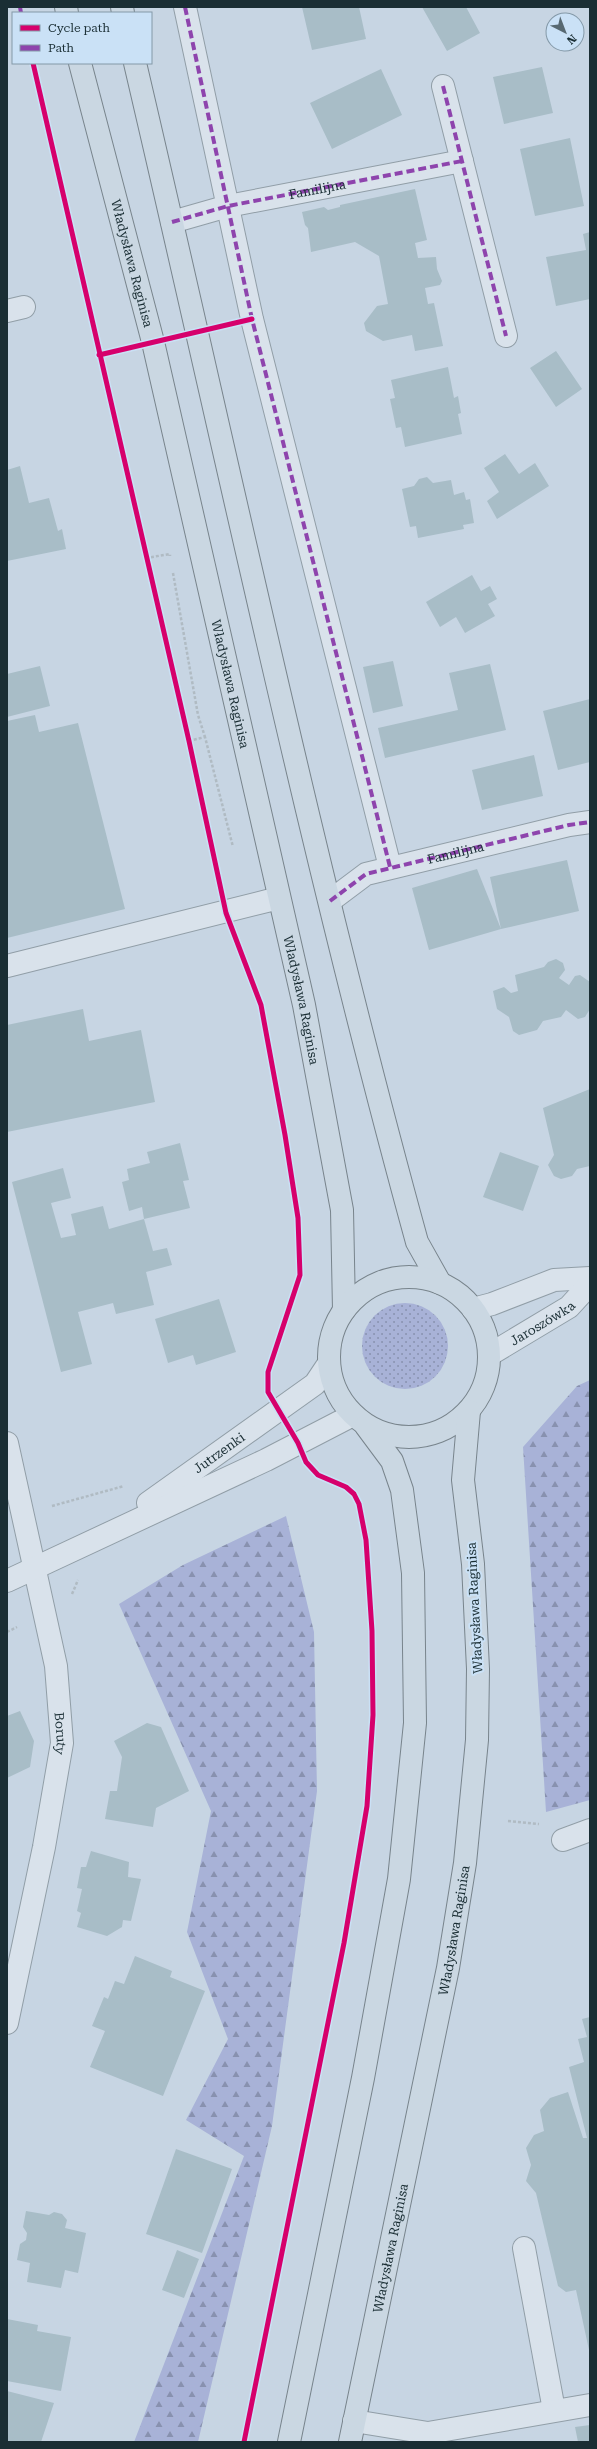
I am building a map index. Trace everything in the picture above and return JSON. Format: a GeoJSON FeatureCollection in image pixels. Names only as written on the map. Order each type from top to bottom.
{"type":"FeatureCollection","features":[{"type":"Feature","properties":{"kind":"main road","name":"Władysława Raginisa"},"geometry":{"type":"LineString","coordinates":[[80,64],[153,342],[304,1005],[342,1210],[344,1310]]}},
{"type":"Feature","properties":{"kind":"main road"},"geometry":{"type":"LineString","coordinates":[[135,64],[196,332],[330,901],[417,1242],[440,1283]]}},
{"type":"Feature","properties":{"kind":"main road"},"geometry":{"type":"LineString","coordinates":[[289,2442],[363,2078],[400,1879],[415,1723],[413,1573],[402,1490],[392,1461],[337,1393],[329,1363],[330,1344],[335,1326],[344,1310],[356,1297],[384,1281],[412,1277],[440,1283],[458,1294],[473,1309],[487,1338],[489,1355],[486,1381],[469,1411],[444,1430],[414,1438],[382,1433],[360,1420]]}},
{"type":"Feature","properties":{"kind":"main road","name":"Władysława Raginisa"},"geometry":{"type":"LineString","coordinates":[[350,2442],[448,1968],[470,1827],[477,1740],[478,1669],[473,1564],[463,1480],[469,1411]]}},
{"type":"Feature","properties":{"kind":"street"},"geometry":{"type":"LineString","coordinates":[[185,7],[252,320],[390,866]]}},
{"type":"Feature","properties":{"kind":"street"},"geometry":{"type":"LineString","coordinates":[[443,86],[506,336]]}},
{"type":"Feature","properties":{"kind":"street","name":"Familijna"},"geometry":{"type":"LineString","coordinates":[[172,222],[228,206],[462,161]]}},
{"type":"Feature","properties":{"kind":"street","name":"Familijna"},"geometry":{"type":"LineString","coordinates":[[330,901],[366,874],[390,866],[590,822]]}},
{"type":"Feature","properties":{"kind":"street"},"geometry":{"type":"LineString","coordinates":[[7,966],[279,898]]}},
{"type":"Feature","properties":{"kind":"street","name":"Jaroszówka"},"geometry":{"type":"LineString","coordinates":[[473,1309],[492,1304],[554,1280],[590,1278]]}},
{"type":"Feature","properties":{"kind":"street","name":"Jaroszówka"},"geometry":{"type":"LineString","coordinates":[[489,1355],[569,1306],[590,1284]]}},
{"type":"Feature","properties":{"kind":"street","name":"Jutrzenki"},"geometry":{"type":"LineString","coordinates":[[101,1536],[280,1411],[316,1384],[329,1363]]}},
{"type":"Feature","properties":{"kind":"street","name":"Jutrzenki"},"geometry":{"type":"LineString","coordinates":[[7,1581],[266,1460],[360,1420]]}},
{"type":"Feature","properties":{"kind":"street","name":"Boruty"},"geometry":{"type":"LineString","coordinates":[[7,1443],[56,1666],[62,1743],[44,1847],[12,1967],[7,2024]]}},
{"type":"Feature","properties":{"kind":"street"},"geometry":{"type":"LineString","coordinates":[[563,1840],[590,1830]]}},
{"type":"Feature","properties":{"kind":"street"},"geometry":{"type":"LineString","coordinates":[[524,2248],[554,2410]]}},
{"type":"Feature","properties":{"kind":"street"},"geometry":{"type":"LineString","coordinates":[[354,2421],[428,2433],[554,2410],[590,2405]]}},
{"type":"Feature","properties":{"kind":"path"},"geometry":{"type":"LineString","coordinates":[[146,558],[170,554],[171,562]]}},
{"type":"Feature","properties":{"kind":"path"},"geometry":{"type":"LineString","coordinates":[[173,570],[198,715],[233,846]]}},
{"type":"Feature","properties":{"kind":"path"},"geometry":{"type":"LineString","coordinates":[[189,741],[205,737]]}},
{"type":"Feature","properties":{"kind":"path"},"geometry":{"type":"LineString","coordinates":[[23,1513],[127,1484]]}},
{"type":"Feature","properties":{"kind":"path"},"geometry":{"type":"LineString","coordinates":[[508,1821],[543,1825]]}},
{"type":"Feature","properties":{"kind":"green space"},"geometry":{"type":"Polygon","coordinates":[[[405,1303],[421,1306],[429,1310],[441,1322],[445,1330],[448,1346],[445,1362],[441,1370],[429,1382],[421,1386],[405,1389],[389,1386],[381,1382],[369,1370],[365,1362],[362,1346],[365,1330],[369,1322],[381,1310],[389,1306],[405,1303]]]}},
{"type":"Feature","properties":{"kind":"green space"},"geometry":{"type":"Polygon","coordinates":[[[590,1380],[590,1800],[546,1812],[523,1447],[577,1386],[590,1380]]]}},
{"type":"Feature","properties":{"kind":"green space"},"geometry":{"type":"Polygon","coordinates":[[[286,1516],[314,1632],[317,1791],[272,2126],[198,2442],[134,2442],[244,2156],[186,2120],[228,2039],[187,1932],[211,1811],[119,1604],[183,1565],[286,1516]]]}},
{"type":"Feature","properties":{"kind":"building"},"geometry":{"type":"Polygon","coordinates":[[[302,7],[359,7],[366,39],[312,50],[302,7]]]}},
{"type":"Feature","properties":{"kind":"building"},"geometry":{"type":"Polygon","coordinates":[[[422,7],[466,7],[480,33],[447,51],[422,7]]]}},
{"type":"Feature","properties":{"kind":"building"},"geometry":{"type":"Polygon","coordinates":[[[542,67],[553,113],[504,124],[493,77],[542,67]]]}},
{"type":"Feature","properties":{"kind":"building"},"geometry":{"type":"Polygon","coordinates":[[[381,69],[402,115],[332,149],[310,103],[381,69]]]}},
{"type":"Feature","properties":{"kind":"building"},"geometry":{"type":"Polygon","coordinates":[[[570,138],[584,206],[535,216],[520,149],[570,138]]]}},
{"type":"Feature","properties":{"kind":"building"},"geometry":{"type":"Polygon","coordinates":[[[415,189],[427,240],[415,243],[418,258],[436,257],[437,269],[442,281],[440,285],[425,288],[428,304],[434,303],[443,346],[415,351],[412,335],[383,341],[366,331],[364,323],[377,306],[388,304],[379,256],[355,242],[311,252],[308,228],[305,225],[302,212],[324,207],[328,210],[340,207],[340,205],[415,189]]]}},
{"type":"Feature","properties":{"kind":"building"},"geometry":{"type":"Polygon","coordinates":[[[590,232],[590,299],[556,306],[546,257],[586,250],[583,234],[590,232]]]}},
{"type":"Feature","properties":{"kind":"building"},"geometry":{"type":"Polygon","coordinates":[[[556,351],[582,389],[556,407],[530,368],[556,351]]]}},
{"type":"Feature","properties":{"kind":"building"},"geometry":{"type":"Polygon","coordinates":[[[448,367],[454,398],[458,396],[461,413],[458,414],[462,434],[405,447],[401,427],[396,428],[390,399],[395,398],[391,380],[448,367]]]}},
{"type":"Feature","properties":{"kind":"building"},"geometry":{"type":"Polygon","coordinates":[[[505,454],[519,474],[535,463],[549,486],[497,519],[487,501],[499,492],[484,468],[505,454]]]}},
{"type":"Feature","properties":{"kind":"building"},"geometry":{"type":"Polygon","coordinates":[[[20,466],[29,503],[49,498],[58,531],[62,529],[66,549],[7,561],[7,470],[20,466]]]}},
{"type":"Feature","properties":{"kind":"building"},"geometry":{"type":"Polygon","coordinates":[[[427,477],[433,483],[451,480],[454,495],[464,492],[466,500],[470,499],[474,523],[463,525],[464,529],[418,538],[416,526],[410,527],[402,489],[414,486],[419,479],[427,477]]]}},
{"type":"Feature","properties":{"kind":"building"},"geometry":{"type":"Polygon","coordinates":[[[472,575],[481,591],[490,586],[497,599],[488,604],[495,616],[465,633],[456,617],[440,627],[426,602],[472,575]]]}},
{"type":"Feature","properties":{"kind":"building"},"geometry":{"type":"Polygon","coordinates":[[[393,661],[403,706],[373,713],[363,667],[393,661]]]}},
{"type":"Feature","properties":{"kind":"building"},"geometry":{"type":"Polygon","coordinates":[[[490,664],[506,730],[385,758],[378,728],[458,710],[449,673],[490,664]]]}},
{"type":"Feature","properties":{"kind":"building"},"geometry":{"type":"Polygon","coordinates":[[[40,666],[50,706],[7,717],[7,674],[40,666]]]}},
{"type":"Feature","properties":{"kind":"building"},"geometry":{"type":"Polygon","coordinates":[[[590,699],[590,762],[558,770],[543,711],[590,699]]]}},
{"type":"Feature","properties":{"kind":"building"},"geometry":{"type":"Polygon","coordinates":[[[35,715],[39,732],[78,723],[125,909],[7,938],[7,721],[35,715]]]}},
{"type":"Feature","properties":{"kind":"building"},"geometry":{"type":"Polygon","coordinates":[[[534,755],[543,796],[482,810],[472,770],[534,755]]]}},
{"type":"Feature","properties":{"kind":"building"},"geometry":{"type":"Polygon","coordinates":[[[567,860],[579,911],[501,929],[490,877],[567,860]]]}},
{"type":"Feature","properties":{"kind":"building"},"geometry":{"type":"Polygon","coordinates":[[[477,869],[501,929],[429,950],[412,888],[477,869]]]}},
{"type":"Feature","properties":{"kind":"building"},"geometry":{"type":"Polygon","coordinates":[[[556,959],[563,963],[565,970],[559,978],[569,985],[575,976],[580,975],[590,982],[590,1009],[585,1017],[578,1019],[566,1010],[561,1017],[543,1021],[537,1030],[519,1035],[513,1031],[509,1017],[497,1009],[493,991],[504,987],[511,993],[518,991],[515,975],[544,967],[548,962],[556,959]]]}},
{"type":"Feature","properties":{"kind":"building"},"geometry":{"type":"Polygon","coordinates":[[[83,1009],[89,1041],[141,1030],[155,1102],[7,1132],[7,1025],[83,1009]]]}},
{"type":"Feature","properties":{"kind":"building"},"geometry":{"type":"Polygon","coordinates":[[[590,1089],[590,1166],[577,1169],[572,1176],[561,1179],[554,1176],[548,1165],[554,1155],[543,1108],[590,1089]]]}},
{"type":"Feature","properties":{"kind":"building"},"geometry":{"type":"Polygon","coordinates":[[[180,1143],[189,1180],[183,1181],[190,1208],[144,1219],[142,1207],[129,1211],[122,1182],[129,1180],[127,1169],[150,1163],[147,1152],[180,1143]]]}},
{"type":"Feature","properties":{"kind":"building"},"geometry":{"type":"Polygon","coordinates":[[[500,1152],[539,1166],[523,1211],[483,1197],[500,1152]]]}},
{"type":"Feature","properties":{"kind":"building"},"geometry":{"type":"Polygon","coordinates":[[[63,1168],[71,1198],[51,1203],[61,1238],[76,1235],[71,1214],[103,1206],[109,1229],[144,1219],[153,1251],[167,1248],[172,1265],[146,1272],[154,1305],[116,1314],[113,1303],[78,1312],[92,1364],[61,1372],[12,1182],[63,1168]]]}},
{"type":"Feature","properties":{"kind":"building"},"geometry":{"type":"Polygon","coordinates":[[[219,1299],[236,1352],[196,1365],[193,1355],[168,1363],[155,1319],[219,1299]]]}},
{"type":"Feature","properties":{"kind":"building"},"geometry":{"type":"Polygon","coordinates":[[[20,1711],[34,1741],[30,1767],[7,1778],[7,1716],[20,1711]]]}},
{"type":"Feature","properties":{"kind":"building"},"geometry":{"type":"Polygon","coordinates":[[[147,1723],[161,1727],[189,1791],[156,1808],[153,1827],[105,1819],[110,1791],[117,1791],[122,1757],[114,1741],[147,1723]]]}},
{"type":"Feature","properties":{"kind":"building"},"geometry":{"type":"Polygon","coordinates":[[[91,1851],[129,1862],[128,1877],[141,1879],[131,1921],[123,1920],[122,1927],[107,1936],[77,1927],[81,1913],[77,1911],[82,1889],[77,1888],[81,1867],[86,1867],[91,1851]]]}},
{"type":"Feature","properties":{"kind":"building"},"geometry":{"type":"Polygon","coordinates":[[[135,1956],[172,1971],[170,1977],[205,1991],[163,2096],[90,2067],[105,2031],[92,2026],[104,1997],[108,1999],[115,1981],[124,1984],[135,1956]]]}},
{"type":"Feature","properties":{"kind":"building"},"geometry":{"type":"Polygon","coordinates":[[[590,2017],[589,2350],[576,2290],[566,2292],[558,2286],[536,2193],[526,2181],[531,2165],[526,2148],[534,2135],[544,2131],[540,2110],[550,2098],[568,2092],[583,2138],[587,2138],[569,2067],[584,2062],[578,2039],[587,2037],[582,2019],[590,2017]]]}},
{"type":"Feature","properties":{"kind":"building"},"geometry":{"type":"Polygon","coordinates":[[[176,2149],[232,2169],[202,2253],[146,2234],[176,2149]]]}},
{"type":"Feature","properties":{"kind":"building"},"geometry":{"type":"Polygon","coordinates":[[[26,2211],[49,2215],[54,2212],[62,2214],[67,2220],[65,2228],[86,2233],[78,2273],[65,2270],[61,2288],[27,2282],[30,2263],[17,2260],[20,2244],[26,2240],[27,2233],[23,2227],[26,2211]]]}},
{"type":"Feature","properties":{"kind":"building"},"geometry":{"type":"Polygon","coordinates":[[[177,2250],[199,2259],[184,2298],[162,2290],[177,2250]]]}},
{"type":"Feature","properties":{"kind":"building"},"geometry":{"type":"Polygon","coordinates":[[[7,2319],[38,2325],[37,2331],[71,2337],[61,2391],[7,2381],[7,2319]]]}},
{"type":"Feature","properties":{"kind":"building"},"geometry":{"type":"Polygon","coordinates":[[[7,2391],[54,2403],[41,2442],[7,2442],[7,2391]]]}},
{"type":"Feature","properties":{"kind":"building"},"geometry":{"type":"Polygon","coordinates":[[[590,2425],[590,2442],[578,2442],[575,2427],[590,2425]]]}},
{"type":"Feature","properties":{"kind":"marked path"},"geometry":{"type":"LineString","coordinates":[[20,7],[21,12]]}},
{"type":"Feature","properties":{"kind":"marked path"},"geometry":{"type":"LineString","coordinates":[[185,7],[252,319],[390,867]]}},
{"type":"Feature","properties":{"kind":"marked path"},"geometry":{"type":"LineString","coordinates":[[443,86],[506,336]]}},
{"type":"Feature","properties":{"kind":"marked path"},"geometry":{"type":"LineString","coordinates":[[172,222],[228,206],[462,161]]}},
{"type":"Feature","properties":{"kind":"marked path"},"geometry":{"type":"LineString","coordinates":[[330,901],[366,874],[569,825],[590,822]]}},
{"type":"Feature","properties":{"kind":"cycle path"},"geometry":{"type":"LineString","coordinates":[[33,64],[189,741],[226,913],[261,1005],[285,1135],[298,1218],[300,1275],[268,1372],[268,1392],[298,1443],[306,1462],[318,1475],[346,1487],[354,1494],[359,1504],[366,1540],[372,1631],[373,1715],[367,1806],[344,1943],[244,2442]]}},
{"type":"Feature","properties":{"kind":"cycle path"},"geometry":{"type":"LineString","coordinates":[[99,355],[252,319]]}}]}
